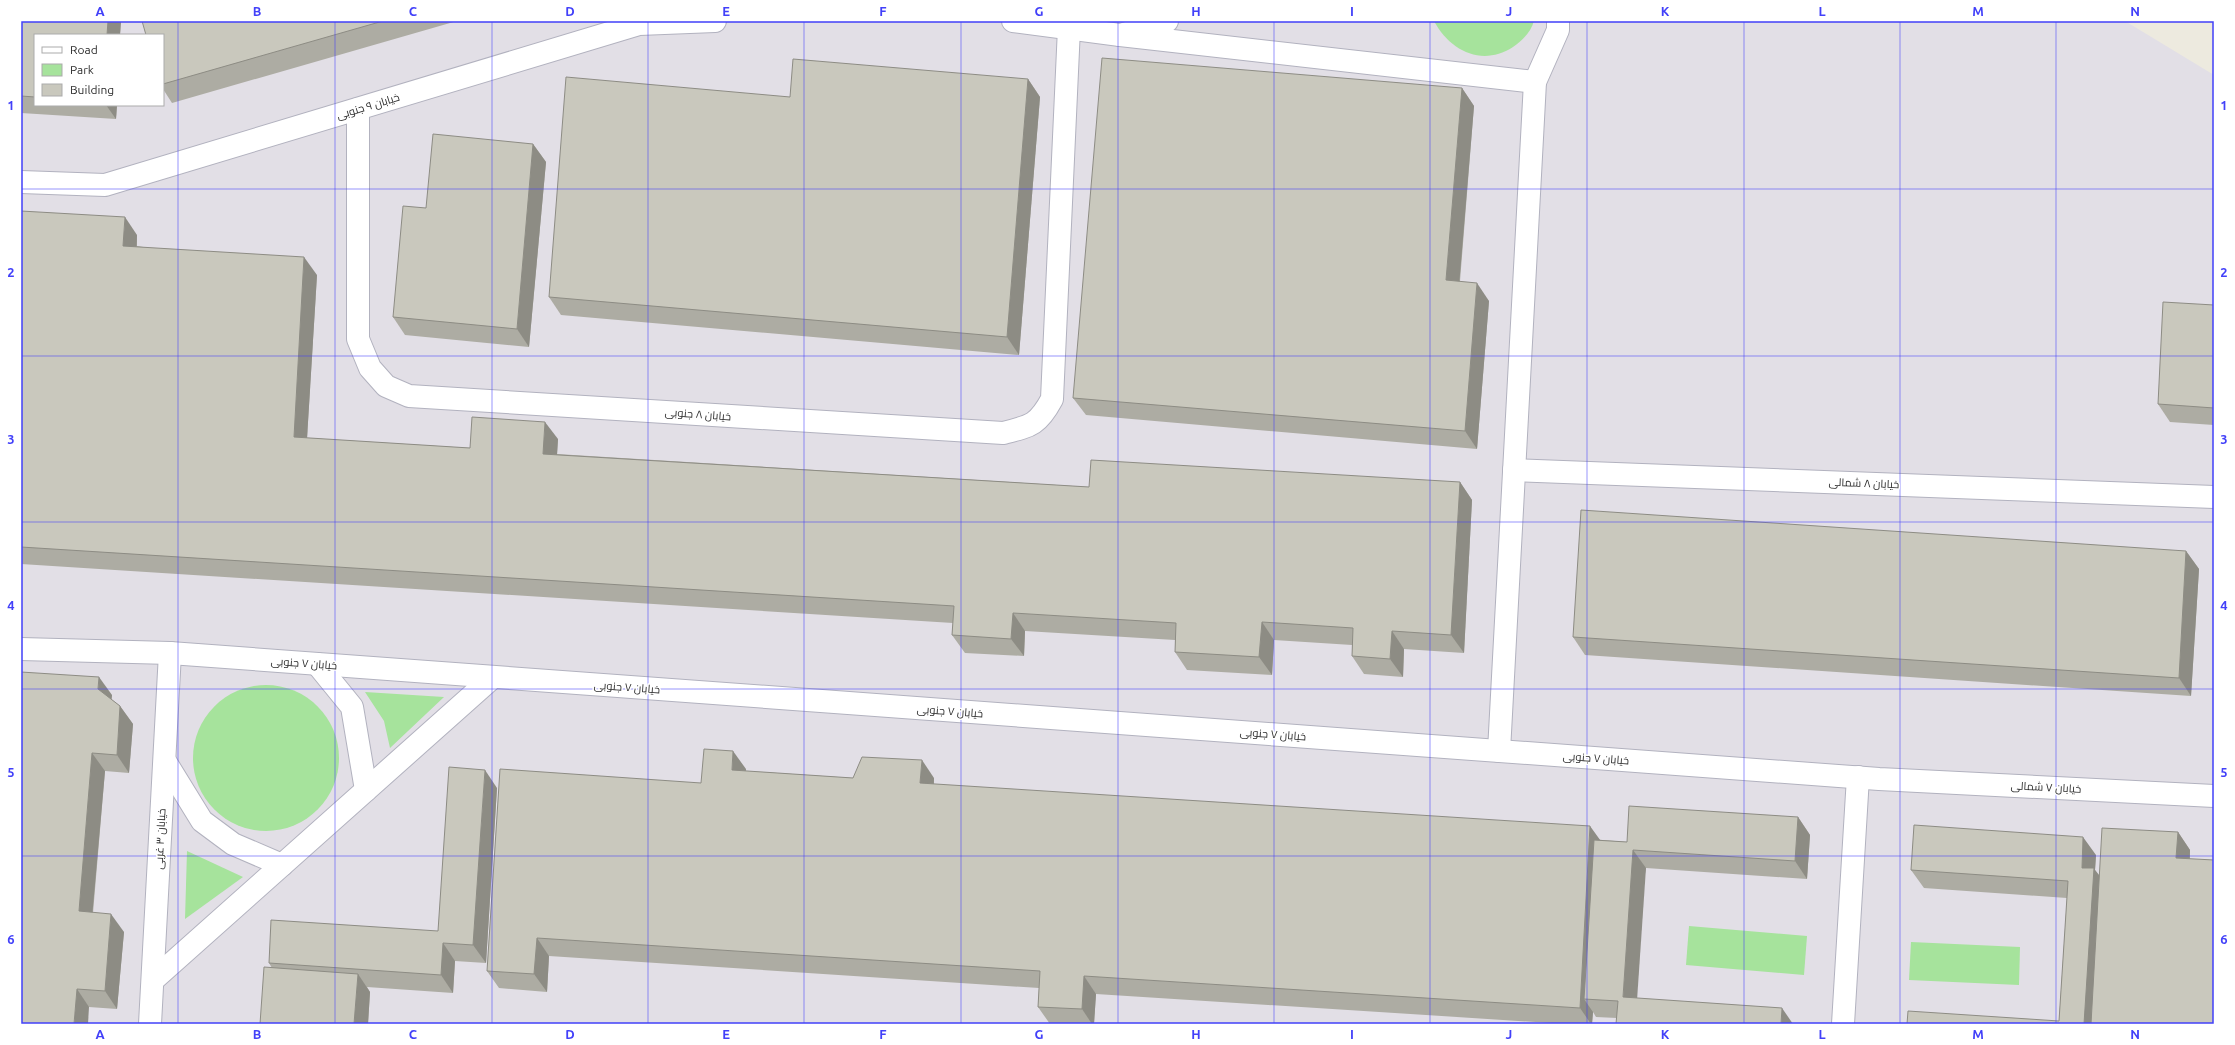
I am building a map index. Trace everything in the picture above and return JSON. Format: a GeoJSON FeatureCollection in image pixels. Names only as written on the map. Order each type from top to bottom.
{"type":"FeatureCollection","features":[{"type":"Feature","properties":{"kind":"street","name":"خیابان ۹ جنوبی"},"geometry":{"type":"LineString","coordinates":[[21,182],[105,185],[639,24],[715,21]]}},
{"type":"Feature","properties":{"kind":"street"},"geometry":{"type":"LineString","coordinates":[[1013,21],[1120,35],[1535,82]]}},
{"type":"Feature","properties":{"kind":"street"},"geometry":{"type":"LineString","coordinates":[[1120,35],[1167,21]]}},
{"type":"Feature","properties":{"kind":"street"},"geometry":{"type":"LineString","coordinates":[[1499,751],[1535,82],[1558,30],[1558,21]]}},
{"type":"Feature","properties":{"kind":"street","name":"خیابان ۸ جنوبی"},"geometry":{"type":"LineString","coordinates":[[358,109],[358,339],[370,368],[386,386],[409,396],[1003,433],[1028,427],[1044,416],[1052,399],[1069,28]]}},
{"type":"Feature","properties":{"kind":"street","name":"خیابان ۸ شمالی"},"geometry":{"type":"LineString","coordinates":[[1514,470],[2214,497]]}},
{"type":"Feature","properties":{"kind":"street","name":"خیابان ۷ جنوبی"},"geometry":{"type":"LineString","coordinates":[[21,649],[170,653],[1868,778]]}},
{"type":"Feature","properties":{"kind":"street","name":"خیابان ۳ غربی"},"geometry":{"type":"LineString","coordinates":[[150,1024],[170,653]]}},
{"type":"Feature","properties":{"kind":"street"},"geometry":{"type":"LineString","coordinates":[[317,664],[352,707],[366,790]]}},
{"type":"Feature","properties":{"kind":"street"},"geometry":{"type":"LineString","coordinates":[[153,980],[493,677]]}},
{"type":"Feature","properties":{"kind":"street"},"geometry":{"type":"LineString","coordinates":[[165,761],[202,821],[233,844],[282,865]]}},
{"type":"Feature","properties":{"kind":"street"},"geometry":{"type":"LineString","coordinates":[[1843,1024],[1868,778]]}},
{"type":"Feature","properties":{"kind":"street","name":"خیابان ۷ شمالی"},"geometry":{"type":"LineString","coordinates":[[1868,778],[2214,796]]}},
{"type":"Feature","properties":{"kind":"shaded area"},"geometry":{"type":"Polygon","coordinates":[[[21,21],[2125,21],[2214,75],[2214,1024],[21,1024],[21,21]]]}},
{"type":"Feature","properties":{"kind":"green space"},"geometry":{"type":"Polygon","coordinates":[[[1434,21],[1534,21],[1533,25],[1523,39],[1516,45],[1501,53],[1490,56],[1468,53],[1458,48],[1441,32],[1434,21]]]}},
{"type":"Feature","properties":{"kind":"green space"},"geometry":{"type":"Polygon","coordinates":[[[259,685],[273,685],[301,693],[313,701],[323,711],[334,730],[338,744],[338,772],[331,793],[323,805],[313,815],[294,826],[273,831],[259,831],[231,823],[219,815],[209,805],[198,786],[193,765],[193,751],[201,723],[209,711],[219,701],[238,690],[259,685]]]}},
{"type":"Feature","properties":{"kind":"green space"},"geometry":{"type":"Polygon","coordinates":[[[365,692],[444,697],[390,748],[384,721],[365,692]]]}},
{"type":"Feature","properties":{"kind":"green space"},"geometry":{"type":"Polygon","coordinates":[[[187,851],[243,877],[185,919],[187,851]]]}},
{"type":"Feature","properties":{"kind":"green space"},"geometry":{"type":"Polygon","coordinates":[[[1689,926],[1807,936],[1804,975],[1686,965],[1689,926]]]}},
{"type":"Feature","properties":{"kind":"green space"},"geometry":{"type":"Polygon","coordinates":[[[1911,942],[2020,947],[2019,985],[1909,980],[1911,942]]]}},
{"type":"Feature","properties":{"kind":"building"},"geometry":{"type":"Polygon","coordinates":[[[21,21],[108,21],[107,34],[34,34],[34,97],[21,96],[21,21]]]}},
{"type":"Feature","properties":{"kind":"building"},"geometry":{"type":"Polygon","coordinates":[[[142,21],[383,21],[164,84],[164,34],[146,34],[142,21]]]}},
{"type":"Feature","properties":{"kind":"building"},"geometry":{"type":"Polygon","coordinates":[[[1102,58],[1462,88],[1446,280],[1477,283],[1465,431],[1073,398],[1102,58]]]}},
{"type":"Feature","properties":{"kind":"building"},"geometry":{"type":"Polygon","coordinates":[[[793,59],[1028,79],[1007,337],[549,297],[566,77],[790,97],[793,59]]]}},
{"type":"Feature","properties":{"kind":"building"},"geometry":{"type":"Polygon","coordinates":[[[433,134],[533,144],[517,329],[393,317],[403,206],[426,208],[433,134]]]}},
{"type":"Feature","properties":{"kind":"building"},"geometry":{"type":"Polygon","coordinates":[[[21,211],[125,217],[123,246],[304,257],[294,437],[470,448],[472,417],[545,422],[543,454],[1089,487],[1091,460],[1460,482],[1451,635],[1392,631],[1390,659],[1352,656],[1353,628],[1262,622],[1259,657],[1175,652],[1176,623],[1013,613],[1011,639],[952,635],[954,606],[21,547],[21,211]]]}},
{"type":"Feature","properties":{"kind":"building"},"geometry":{"type":"Polygon","coordinates":[[[2163,302],[2214,305],[2214,408],[2158,404],[2163,302]]]}},
{"type":"Feature","properties":{"kind":"building"},"geometry":{"type":"Polygon","coordinates":[[[1581,510],[2186,551],[2179,678],[1573,637],[1581,510]]]}},
{"type":"Feature","properties":{"kind":"building"},"geometry":{"type":"Polygon","coordinates":[[[21,672],[99,677],[98,689],[120,706],[117,755],[92,753],[79,911],[111,914],[105,991],[77,989],[74,1024],[21,1024],[21,672]]]}},
{"type":"Feature","properties":{"kind":"building"},"geometry":{"type":"Polygon","coordinates":[[[704,749],[733,751],[732,770],[853,778],[862,757],[922,760],[920,783],[1590,826],[1580,1008],[1084,976],[1082,1009],[1038,1007],[1040,971],[537,938],[534,974],[487,971],[500,769],[701,783],[704,749]]]}},
{"type":"Feature","properties":{"kind":"building"},"geometry":{"type":"Polygon","coordinates":[[[449,767],[485,770],[473,945],[443,943],[441,975],[269,963],[271,920],[438,931],[449,767]]]}},
{"type":"Feature","properties":{"kind":"building"},"geometry":{"type":"Polygon","coordinates":[[[1629,806],[1798,817],[1795,861],[1633,850],[1623,997],[1782,1008],[1781,1024],[1616,1024],[1618,1001],[1584,999],[1594,840],[1627,842],[1629,806]]]}},
{"type":"Feature","properties":{"kind":"building"},"geometry":{"type":"Polygon","coordinates":[[[1914,825],[2083,837],[2082,868],[2094,868],[2084,1024],[1907,1024],[1908,1011],[2059,1021],[2068,881],[1911,870],[1914,825]]]}},
{"type":"Feature","properties":{"kind":"building"},"geometry":{"type":"Polygon","coordinates":[[[2102,828],[2178,832],[2176,858],[2214,860],[2214,1024],[2091,1024],[2102,828]]]}},
{"type":"Feature","properties":{"kind":"building"},"geometry":{"type":"Polygon","coordinates":[[[264,967],[358,974],[354,1024],[260,1024],[264,967]]]}}]}
